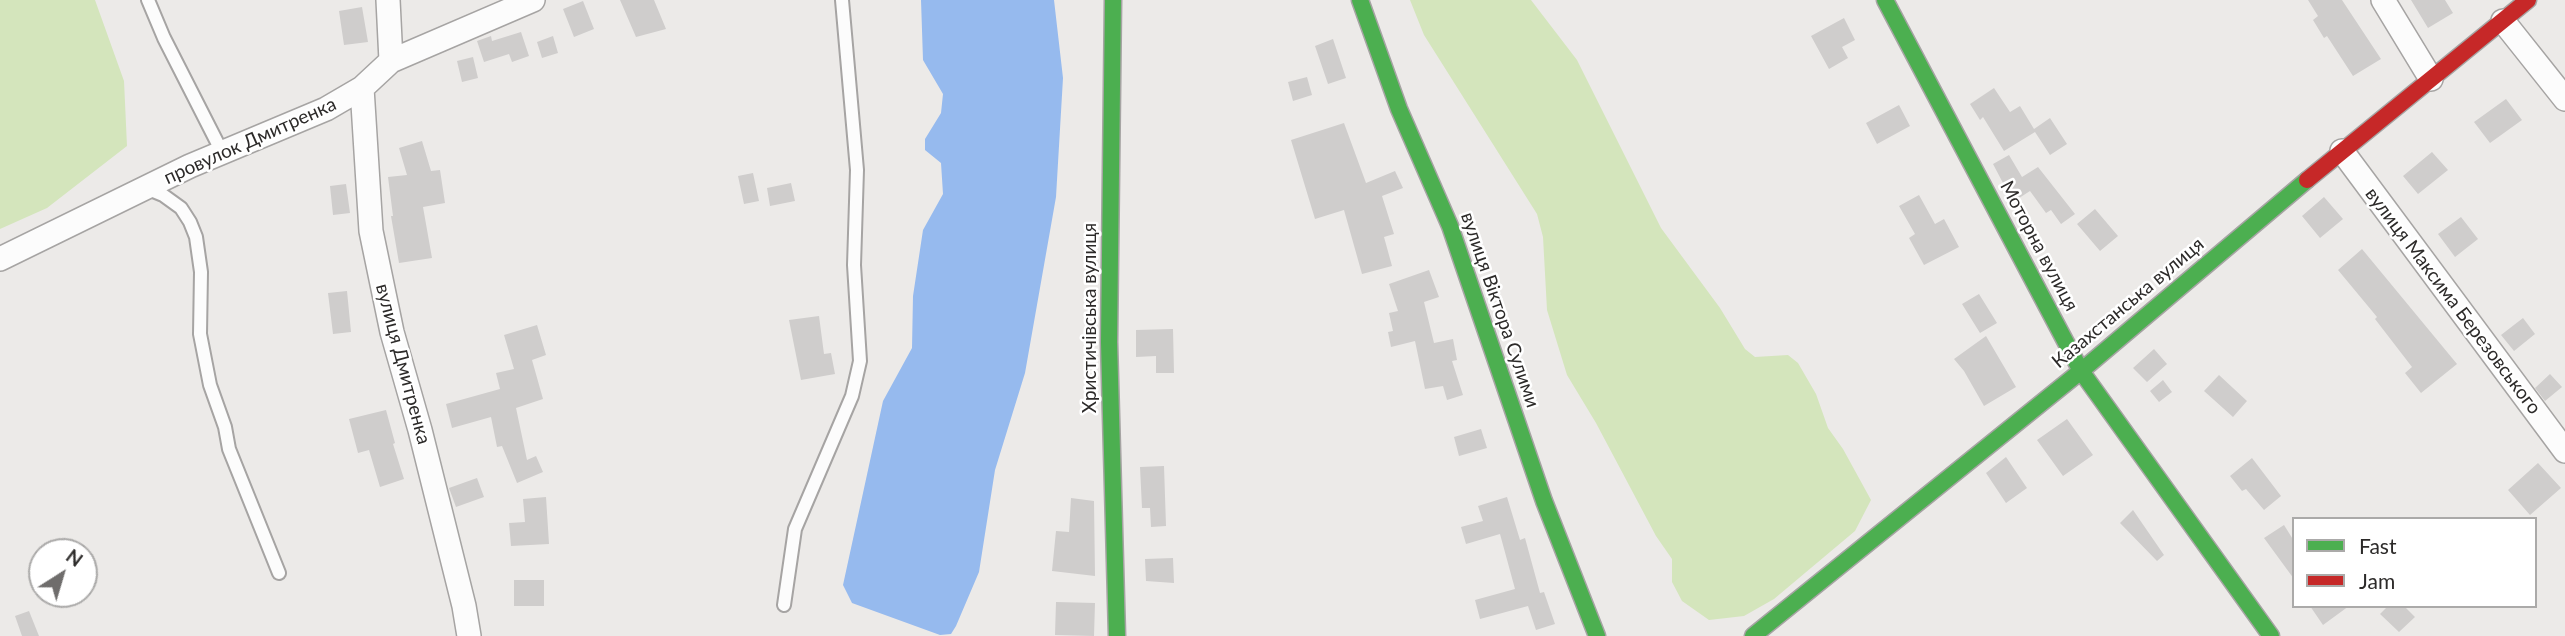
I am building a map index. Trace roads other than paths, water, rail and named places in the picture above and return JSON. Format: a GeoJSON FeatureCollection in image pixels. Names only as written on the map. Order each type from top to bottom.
{"type":"FeatureCollection","features":[{"type":"Feature","properties":{"kind":"street"},"geometry":{"type":"LineString","coordinates":[[388,0],[391,61]]}},
{"type":"Feature","properties":{"kind":"street","name":"провулок Дмитренка"},"geometry":{"type":"LineString","coordinates":[[0,259],[145,187],[326,109],[362,89],[391,61],[533,0]]}},
{"type":"Feature","properties":{"kind":"street","name":"Христичівська вулиця"},"geometry":{"type":"LineString","coordinates":[[1113,0],[1109,342],[1117,636]]}},
{"type":"Feature","properties":{"kind":"street","name":"вулиця Віктора Сулими"},"geometry":{"type":"LineString","coordinates":[[1360,0],[1399,109],[1450,226],[1544,501],[1597,636]]}},
{"type":"Feature","properties":{"kind":"street","name":"Моторна вулиця"},"geometry":{"type":"LineString","coordinates":[[1885,0],[2081,371],[2271,636]]}},
{"type":"Feature","properties":{"kind":"street"},"geometry":{"type":"LineString","coordinates":[[2384,0],[2431,79]]}},
{"type":"Feature","properties":{"kind":"street","name":"Казахстанська вулиця"},"geometry":{"type":"LineString","coordinates":[[1753,636],[2081,371],[2342,151],[2528,0]]}},
{"type":"Feature","properties":{"kind":"street"},"geometry":{"type":"LineString","coordinates":[[2503,20],[2565,99]]}},
{"type":"Feature","properties":{"kind":"street","name":"вулиця Дмитренка"},"geometry":{"type":"LineString","coordinates":[[362,89],[370,231],[392,332],[420,430],[469,636]]}},
{"type":"Feature","properties":{"kind":"street","name":"вулиця Максима Березовського"},"geometry":{"type":"LineString","coordinates":[[2342,151],[2565,450]]}},
{"type":"Feature","properties":{"kind":"lane"},"geometry":{"type":"LineString","coordinates":[[148,0],[164,38],[222,152]]}},
{"type":"Feature","properties":{"kind":"lane"},"geometry":{"type":"LineString","coordinates":[[784,605],[795,530],[852,396],[860,361],[854,265],[857,170],[842,0]]}},
{"type":"Feature","properties":{"kind":"lane"},"geometry":{"type":"LineString","coordinates":[[145,187],[163,195],[181,208],[196,237],[201,272],[201,334],[209,385],[225,427],[229,449],[279,573]]}},
{"type":"Feature","properties":{"kind":"water"},"geometry":{"type":"Polygon","coordinates":[[[921,0],[1054,0],[1063,78],[1056,197],[1025,373],[995,470],[979,572],[956,626],[951,634],[940,635],[852,603],[843,585],[883,401],[912,348],[913,296],[923,230],[943,194],[941,163],[925,150],[925,139],[941,113],[943,94],[923,60],[921,0]]]}}]}
